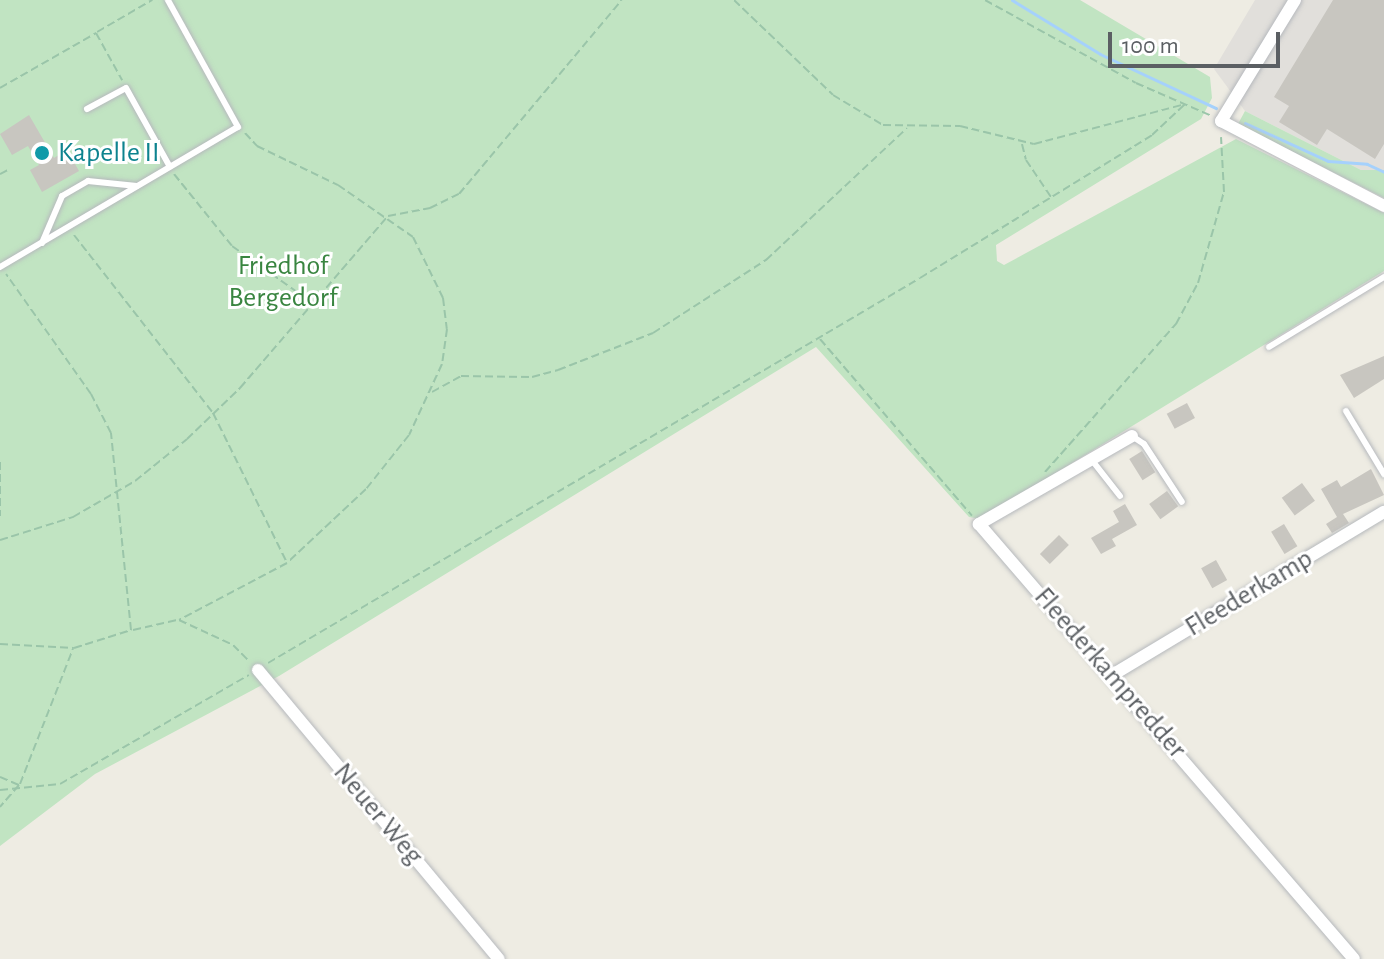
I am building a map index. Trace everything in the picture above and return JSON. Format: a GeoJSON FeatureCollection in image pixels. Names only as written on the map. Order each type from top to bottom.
{"type":"FeatureCollection","features":[{"type":"Feature","properties":{"kind":"street"},"geometry":{"type":"LineString","coordinates":[[1295,0],[1221,121],[1384,206]]}},
{"type":"Feature","properties":{"kind":"street"},"geometry":{"type":"LineString","coordinates":[[979,524],[1132,436]]}},
{"type":"Feature","properties":{"kind":"street","name":"Fleederkamp"},"geometry":{"type":"LineString","coordinates":[[1114,674],[1384,512]]}},
{"type":"Feature","properties":{"kind":"street","name":"Fleederkampredder"},"geometry":{"type":"LineString","coordinates":[[979,524],[1114,674],[1354,959]]}},
{"type":"Feature","properties":{"kind":"street","name":"Neuer Weg"},"geometry":{"type":"LineString","coordinates":[[258,670],[499,959]]}},
{"type":"Feature","properties":{"kind":"lane"},"geometry":{"type":"LineString","coordinates":[[0,266],[238,127],[168,0]]}},
{"type":"Feature","properties":{"kind":"lane"},"geometry":{"type":"LineString","coordinates":[[87,109],[126,88],[170,167]]}},
{"type":"Feature","properties":{"kind":"lane"},"geometry":{"type":"LineString","coordinates":[[42,243],[62,196],[88,181],[137,186]]}},
{"type":"Feature","properties":{"kind":"lane"},"geometry":{"type":"LineString","coordinates":[[1269,347],[1384,277]]}},
{"type":"Feature","properties":{"kind":"lane"},"geometry":{"type":"LineString","coordinates":[[1346,411],[1384,474]]}},
{"type":"Feature","properties":{"kind":"lane"},"geometry":{"type":"LineString","coordinates":[[1132,436],[1144,444],[1182,502]]}},
{"type":"Feature","properties":{"kind":"lane"},"geometry":{"type":"LineString","coordinates":[[1091,459],[1120,496]]}},
{"type":"Feature","properties":{"kind":"path"},"geometry":{"type":"LineString","coordinates":[[0,88],[152,0]]}},
{"type":"Feature","properties":{"kind":"path"},"geometry":{"type":"LineString","coordinates":[[0,540],[73,517],[118,491],[213,413],[315,304],[388,216],[430,208],[459,194],[622,0]]}},
{"type":"Feature","properties":{"kind":"path"},"geometry":{"type":"LineString","coordinates":[[734,0],[851,108],[883,125],[907,128],[960,126],[1034,144],[1102,130],[1139,113],[1185,104]]}},
{"type":"Feature","properties":{"kind":"path"},"geometry":{"type":"LineString","coordinates":[[985,0],[1040,34],[1221,121],[1224,192],[1198,283],[1176,324],[1038,480]]}},
{"type":"Feature","properties":{"kind":"path"},"geometry":{"type":"LineString","coordinates":[[96,33],[126,88]]}},
{"type":"Feature","properties":{"kind":"path"},"geometry":{"type":"LineString","coordinates":[[0,790],[19,785],[60,784],[258,670],[1051,198],[1152,135],[1185,104]]}},
{"type":"Feature","properties":{"kind":"path"},"geometry":{"type":"LineString","coordinates":[[0,644],[74,648],[131,630],[179,620],[287,563],[366,489],[409,435],[430,394],[442,364],[443,298],[413,237],[388,216],[257,146],[238,127]]}},
{"type":"Feature","properties":{"kind":"path"},"geometry":{"type":"LineString","coordinates":[[430,394],[461,376],[532,377],[558,370],[653,333],[766,260],[907,128]]}},
{"type":"Feature","properties":{"kind":"path"},"geometry":{"type":"LineString","coordinates":[[1021,142],[1026,160],[1051,198]]}},
{"type":"Feature","properties":{"kind":"path"},"geometry":{"type":"LineString","coordinates":[[170,167],[232,246],[315,304]]}},
{"type":"Feature","properties":{"kind":"path"},"geometry":{"type":"LineString","coordinates":[[0,174],[8,170]]}},
{"type":"Feature","properties":{"kind":"path"},"geometry":{"type":"LineString","coordinates":[[68,228],[213,413],[287,563]]}},
{"type":"Feature","properties":{"kind":"path"},"geometry":{"type":"LineString","coordinates":[[0,266],[91,394],[111,433],[131,630]]}},
{"type":"Feature","properties":{"kind":"path"},"geometry":{"type":"LineString","coordinates":[[819,338],[979,524]]}},
{"type":"Feature","properties":{"kind":"path"},"geometry":{"type":"LineString","coordinates":[[0,462],[0,516]]}},
{"type":"Feature","properties":{"kind":"path"},"geometry":{"type":"LineString","coordinates":[[179,620],[233,645],[258,670]]}},
{"type":"Feature","properties":{"kind":"path"},"geometry":{"type":"LineString","coordinates":[[0,807],[19,785],[74,648]]}},
{"type":"Feature","properties":{"kind":"path"},"geometry":{"type":"LineString","coordinates":[[0,777],[19,785]]}},
{"type":"Feature","properties":{"kind":"shaded area"},"geometry":{"type":"Polygon","coordinates":[[[1255,0],[1384,0],[1384,170],[1361,170],[1245,111],[1214,69],[1255,0]]]}},
{"type":"Feature","properties":{"kind":"green space","name":"Friedhof Bergedorf"},"geometry":{"type":"Polygon","coordinates":[[[0,0],[1080,0],[1210,77],[1212,98],[1201,119],[996,245],[997,261],[1004,265],[1236,139],[1384,213],[1384,271],[981,519],[969,517],[816,347],[279,676],[95,774],[0,846],[0,0]]]}},
{"type":"Feature","properties":{"kind":"green space"},"geometry":{"type":"Polygon","coordinates":[[[1245,111],[1361,170],[1384,170],[1384,198],[1238,124],[1245,111]]]}},
{"type":"Feature","properties":{"kind":"building"},"geometry":{"type":"Polygon","coordinates":[[[1333,0],[1384,0],[1384,144],[1375,159],[1327,129],[1317,145],[1279,122],[1289,106],[1274,97],[1333,0]]]}},
{"type":"Feature","properties":{"kind":"building","name":"Kapelle II"},"geometry":{"type":"Polygon","coordinates":[[[29,115],[54,158],[67,150],[79,171],[42,192],[30,170],[39,165],[28,146],[12,155],[0,134],[29,115]]]}},
{"type":"Feature","properties":{"kind":"building"},"geometry":{"type":"Polygon","coordinates":[[[1384,356],[1384,379],[1354,398],[1340,375],[1384,356]]]}},
{"type":"Feature","properties":{"kind":"building"},"geometry":{"type":"Polygon","coordinates":[[[1187,403],[1195,418],[1175,429],[1167,414],[1187,403]]]}},
{"type":"Feature","properties":{"kind":"building"},"geometry":{"type":"Polygon","coordinates":[[[1142,451],[1155,472],[1143,480],[1129,459],[1142,451]]]}},
{"type":"Feature","properties":{"kind":"building"},"geometry":{"type":"Polygon","coordinates":[[[1371,469],[1384,495],[1343,514],[1349,523],[1332,533],[1326,524],[1337,517],[1321,489],[1337,480],[1341,487],[1371,469]]]}},
{"type":"Feature","properties":{"kind":"building"},"geometry":{"type":"Polygon","coordinates":[[[1302,483],[1315,501],[1295,515],[1282,498],[1302,483]]]}},
{"type":"Feature","properties":{"kind":"building"},"geometry":{"type":"Polygon","coordinates":[[[1167,491],[1178,506],[1160,519],[1149,504],[1167,491]]]}},
{"type":"Feature","properties":{"kind":"building"},"geometry":{"type":"Polygon","coordinates":[[[1125,504],[1137,525],[1112,539],[1116,546],[1101,554],[1091,538],[1119,522],[1113,511],[1125,504]]]}},
{"type":"Feature","properties":{"kind":"building"},"geometry":{"type":"Polygon","coordinates":[[[1284,524],[1297,546],[1285,554],[1271,532],[1284,524]]]}},
{"type":"Feature","properties":{"kind":"building"},"geometry":{"type":"Polygon","coordinates":[[[1059,535],[1069,545],[1050,564],[1040,554],[1059,535]]]}},
{"type":"Feature","properties":{"kind":"building"},"geometry":{"type":"Polygon","coordinates":[[[1216,560],[1227,580],[1212,588],[1201,568],[1216,560]]]}},
{"type":"Feature","properties":{"kind":"waterway"},"geometry":{"type":"LineString","coordinates":[[1012,0],[1100,54],[1216,108]]}},
{"type":"Feature","properties":{"kind":"waterway"},"geometry":{"type":"LineString","coordinates":[[1245,123],[1328,161],[1367,164],[1384,172]]}},
{"type":"Feature","properties":{"kind":"place","name":"Kapelle II"},"geometry":{"type":"Point","coordinates":[42,153]}}]}
